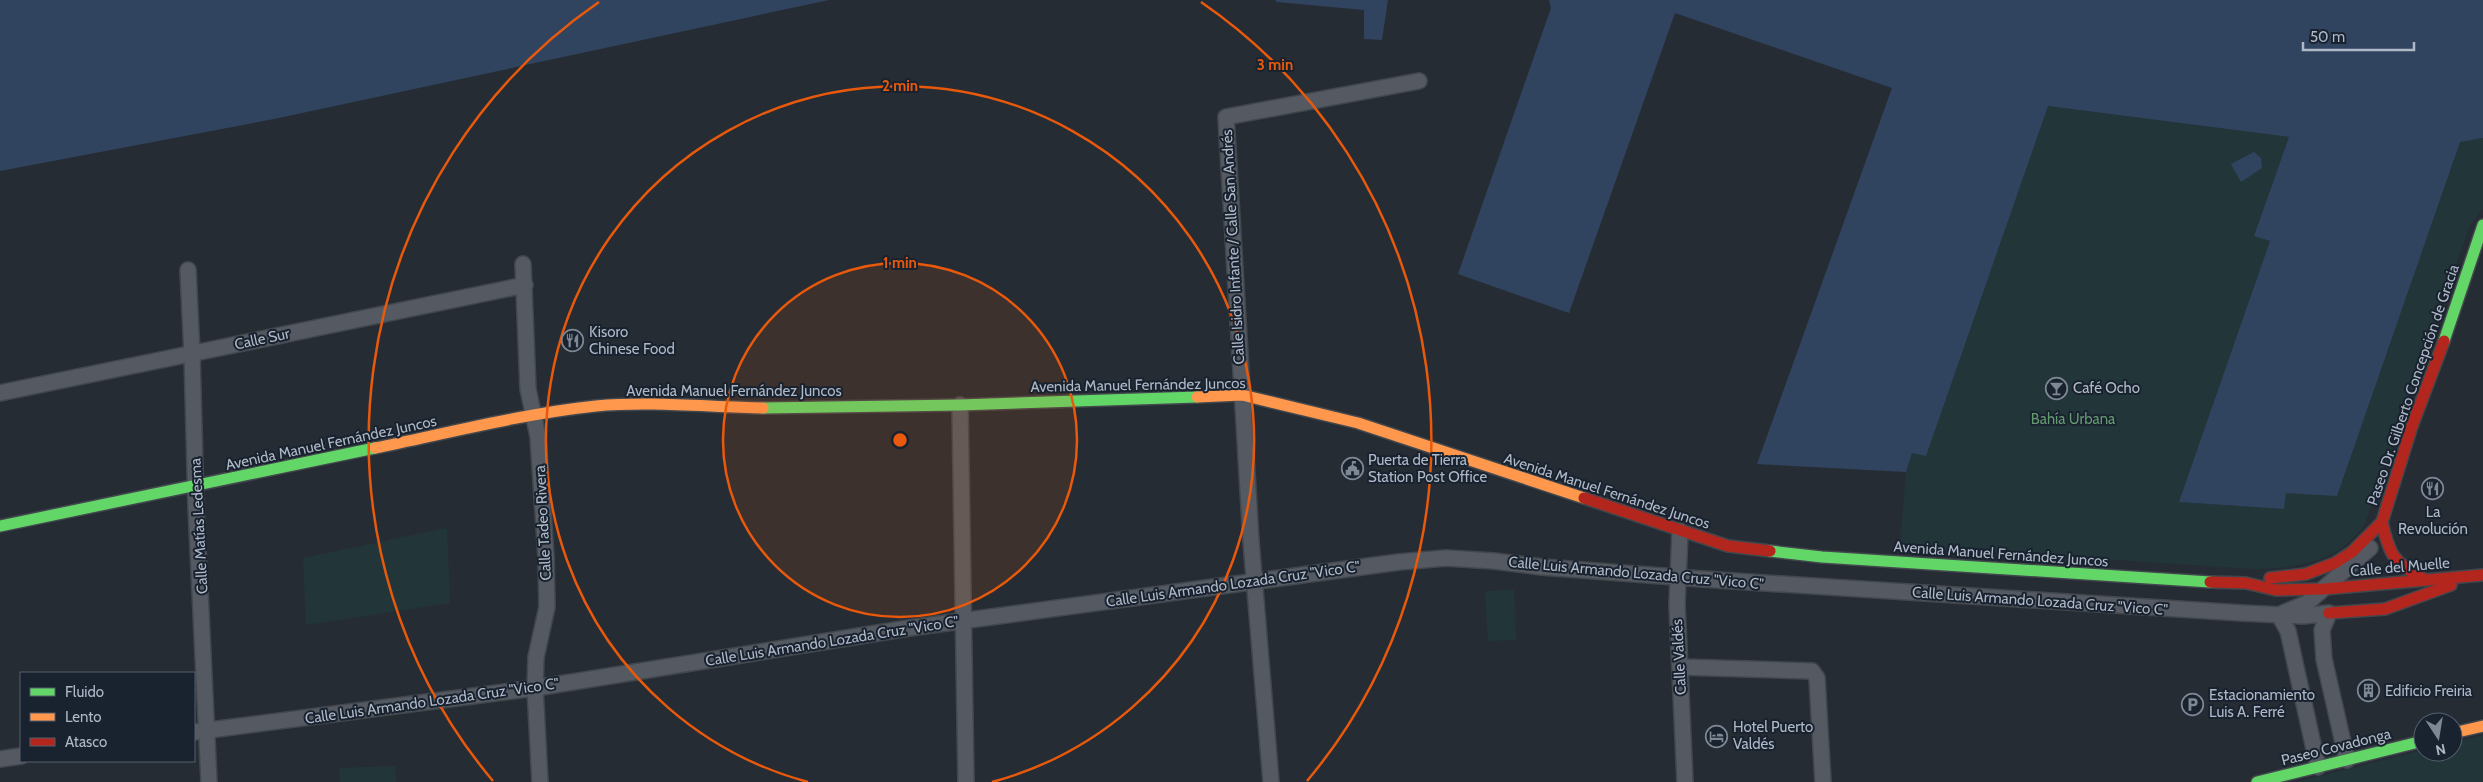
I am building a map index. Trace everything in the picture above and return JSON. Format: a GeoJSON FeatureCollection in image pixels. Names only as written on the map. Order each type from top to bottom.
{"type":"FeatureCollection","features":[{"type":"Feature","properties":{"kind":"main road","name":"Paseo Dr. Gilberto Concepción de Gracia"},"geometry":{"type":"LineString","coordinates":[[2246,583],[2321,570],[2352,552],[2382,522],[2412,426],[2463,288],[2483,225]]}},
{"type":"Feature","properties":{"kind":"main road","name":"Avenida Manuel Fernández Juncos"},"geometry":{"type":"LineString","coordinates":[[0,526],[196,487],[535,414],[596,406],[651,404],[762,408],[960,405],[1242,395],[1358,423],[1728,546],[1822,557],[2139,578],[2246,583],[2276,590],[2324,589]]}},
{"type":"Feature","properties":{"kind":"main road"},"geometry":{"type":"LineString","coordinates":[[2382,522],[2387,550],[2390,556],[2397,563],[2424,579]]}},
{"type":"Feature","properties":{"kind":"main road","name":"Calle del Muelle"},"geometry":{"type":"LineString","coordinates":[[2324,589],[2480,575]]}},
{"type":"Feature","properties":{"kind":"main road","name":"Calle del Muelle"},"geometry":{"type":"LineString","coordinates":[[2329,613],[2385,609],[2480,575]]}},
{"type":"Feature","properties":{"kind":"main road"},"geometry":{"type":"LineString","coordinates":[[2463,731],[2483,726]]}},
{"type":"Feature","properties":{"kind":"main road","name":"Paseo Covadonga"},"geometry":{"type":"LineString","coordinates":[[2257,782],[2413,743]]}},
{"type":"Feature","properties":{"kind":"street","name":"Calle Isidro Infante / Calle San Andrés"},"geometry":{"type":"LineString","coordinates":[[1271,782],[1254,582],[1226,117],[1419,82]]}},
{"type":"Feature","properties":{"kind":"street","name":"Calle Tadeo Rivera"},"geometry":{"type":"LineString","coordinates":[[523,264],[528,389],[535,414],[539,446],[547,607],[536,657],[535,688],[540,782]]}},
{"type":"Feature","properties":{"kind":"street","name":"Calle Matías Ledesma"},"geometry":{"type":"LineString","coordinates":[[188,270],[196,487],[201,731],[209,782]]}},
{"type":"Feature","properties":{"kind":"street","name":"Calle Sur"},"geometry":{"type":"LineString","coordinates":[[0,393],[525,285]]}},
{"type":"Feature","properties":{"kind":"street"},"geometry":{"type":"LineString","coordinates":[[960,405],[966,782]]}},
{"type":"Feature","properties":{"kind":"street"},"geometry":{"type":"LineString","coordinates":[[2318,768],[2289,638],[2280,615],[2307,603],[2372,546],[2379,536],[2382,522]]}},
{"type":"Feature","properties":{"kind":"street","name":"Calle Valdés"},"geometry":{"type":"LineString","coordinates":[[1680,531],[1677,577],[1685,782]]}},
{"type":"Feature","properties":{"kind":"street","name":"Calle Luis Armando Lozada Cruz \"Vico C\""},"geometry":{"type":"LineString","coordinates":[[201,731],[535,688],[963,621],[1446,558],[1677,577],[2280,615],[2303,616],[2329,613]]}},
{"type":"Feature","properties":{"kind":"street"},"geometry":{"type":"LineString","coordinates":[[2329,613],[2322,630],[2324,659],[2347,760]]}},
{"type":"Feature","properties":{"kind":"street"},"geometry":{"type":"LineString","coordinates":[[1680,667],[1812,671],[1817,678],[1823,782]]}},
{"type":"Feature","properties":{"kind":"street"},"geometry":{"type":"LineString","coordinates":[[0,759],[20,756]]}},
{"type":"Feature","properties":{"kind":"green space","name":"Bahía Urbana"},"geometry":{"type":"Polygon","coordinates":[[[2047,106],[2289,137],[2254,236],[2270,241],[2180,502],[2284,509],[2286,493],[2436,208],[2460,142],[2483,138],[2483,209],[2470,225],[2365,523],[2355,536],[2343,546],[2316,560],[2301,564],[2254,569],[1900,546],[1906,472],[1912,453],[1926,455],[2047,106]]]}},
{"type":"Feature","properties":{"kind":"green space"},"geometry":{"type":"Polygon","coordinates":[[[447,528],[450,603],[306,625],[303,558],[447,528]]]}},
{"type":"Feature","properties":{"kind":"green space"},"geometry":{"type":"Polygon","coordinates":[[[1514,590],[1516,640],[1488,641],[1485,591],[1514,590]]]}},
{"type":"Feature","properties":{"kind":"green space"},"geometry":{"type":"Polygon","coordinates":[[[2483,735],[2483,782],[2297,782],[2413,753],[2413,762],[2463,762],[2463,740],[2483,735]]]}},
{"type":"Feature","properties":{"kind":"green space"},"geometry":{"type":"Polygon","coordinates":[[[395,766],[396,782],[340,782],[339,768],[395,766]]]}},
{"type":"Feature","properties":{"kind":"water"},"geometry":{"type":"Polygon","coordinates":[[[0,0],[829,0],[274,119],[0,171],[0,0]]]}},
{"type":"Feature","properties":{"kind":"water"},"geometry":{"type":"Polygon","coordinates":[[[1275,0],[1388,0],[1382,40],[1364,39],[1364,10],[1277,2],[1275,0]]]}},
{"type":"Feature","properties":{"kind":"water"},"geometry":{"type":"Polygon","coordinates":[[[1549,0],[2483,0],[2483,138],[2460,142],[2337,496],[2286,493],[2284,509],[2179,502],[2270,241],[2254,236],[2289,137],[2048,106],[1926,456],[1912,453],[1906,472],[1757,464],[1892,88],[1675,13],[1569,313],[1458,274],[1551,8],[1549,0]]]}},
{"type":"Feature","properties":{"kind":"water"},"geometry":{"type":"Polygon","coordinates":[[[2254,152],[2261,158],[2262,168],[2241,182],[2231,164],[2254,152]]]}},
{"type":"Feature","properties":{"kind":"traffic: fast"},"geometry":{"type":"LineString","coordinates":[[2444,341],[2483,225]]}},
{"type":"Feature","properties":{"kind":"traffic: fast"},"geometry":{"type":"LineString","coordinates":[[763,408],[960,405],[1197,397]]}},
{"type":"Feature","properties":{"kind":"traffic: fast"},"geometry":{"type":"LineString","coordinates":[[0,526],[375,448]]}},
{"type":"Feature","properties":{"kind":"traffic: fast"},"geometry":{"type":"LineString","coordinates":[[1770,551],[1822,557],[2210,582]]}},
{"type":"Feature","properties":{"kind":"traffic: fast"},"geometry":{"type":"LineString","coordinates":[[2257,782],[2413,743]]}},
{"type":"Feature","properties":{"kind":"traffic: slow"},"geometry":{"type":"LineString","coordinates":[[1197,397],[1242,395],[1358,423],[1584,498]]}},
{"type":"Feature","properties":{"kind":"traffic: slow"},"geometry":{"type":"LineString","coordinates":[[375,448],[512,419],[596,406],[658,404],[763,408]]}},
{"type":"Feature","properties":{"kind":"traffic: slow"},"geometry":{"type":"LineString","coordinates":[[2463,731],[2483,726]]}},
{"type":"Feature","properties":{"kind":"traffic: jam"},"geometry":{"type":"LineString","coordinates":[[2270,578],[2306,574],[2335,563],[2352,552],[2382,522],[2412,426],[2444,341]]}},
{"type":"Feature","properties":{"kind":"traffic: jam"},"geometry":{"type":"LineString","coordinates":[[1584,498],[1728,546],[1770,551]]}},
{"type":"Feature","properties":{"kind":"traffic: jam"},"geometry":{"type":"LineString","coordinates":[[2382,522],[2387,543],[2394,557],[2399,563],[2424,579]]}},
{"type":"Feature","properties":{"kind":"traffic: jam"},"geometry":{"type":"LineString","coordinates":[[2210,582],[2246,583],[2276,590],[2324,589],[2483,575]]}},
{"type":"Feature","properties":{"kind":"traffic: jam"},"geometry":{"type":"LineString","coordinates":[[2329,613],[2385,609],[2451,585]]}},
{"type":"Feature","properties":{"kind":"place","name":"Kisoro Chinese Food"},"geometry":{"type":"Point","coordinates":[573,341]}},
{"type":"Feature","properties":{"kind":"place","name":"Café Ocho"},"geometry":{"type":"Point","coordinates":[2057,388]}},
{"type":"Feature","properties":{"kind":"place","name":"Puerta de Tierra Station Post Office"},"geometry":{"type":"Point","coordinates":[1352,469]}},
{"type":"Feature","properties":{"kind":"place","name":"La Revolución"},"geometry":{"type":"Point","coordinates":[2433,489]}},
{"type":"Feature","properties":{"kind":"place","name":"Edificio Freiria"},"geometry":{"type":"Point","coordinates":[2369,691]}},
{"type":"Feature","properties":{"kind":"place","name":"Estacionamiento Luis A. Ferré"},"geometry":{"type":"Point","coordinates":[2193,704]}},
{"type":"Feature","properties":{"kind":"place","name":"Hotel Puerto Valdés"},"geometry":{"type":"Point","coordinates":[1717,736]}}]}
